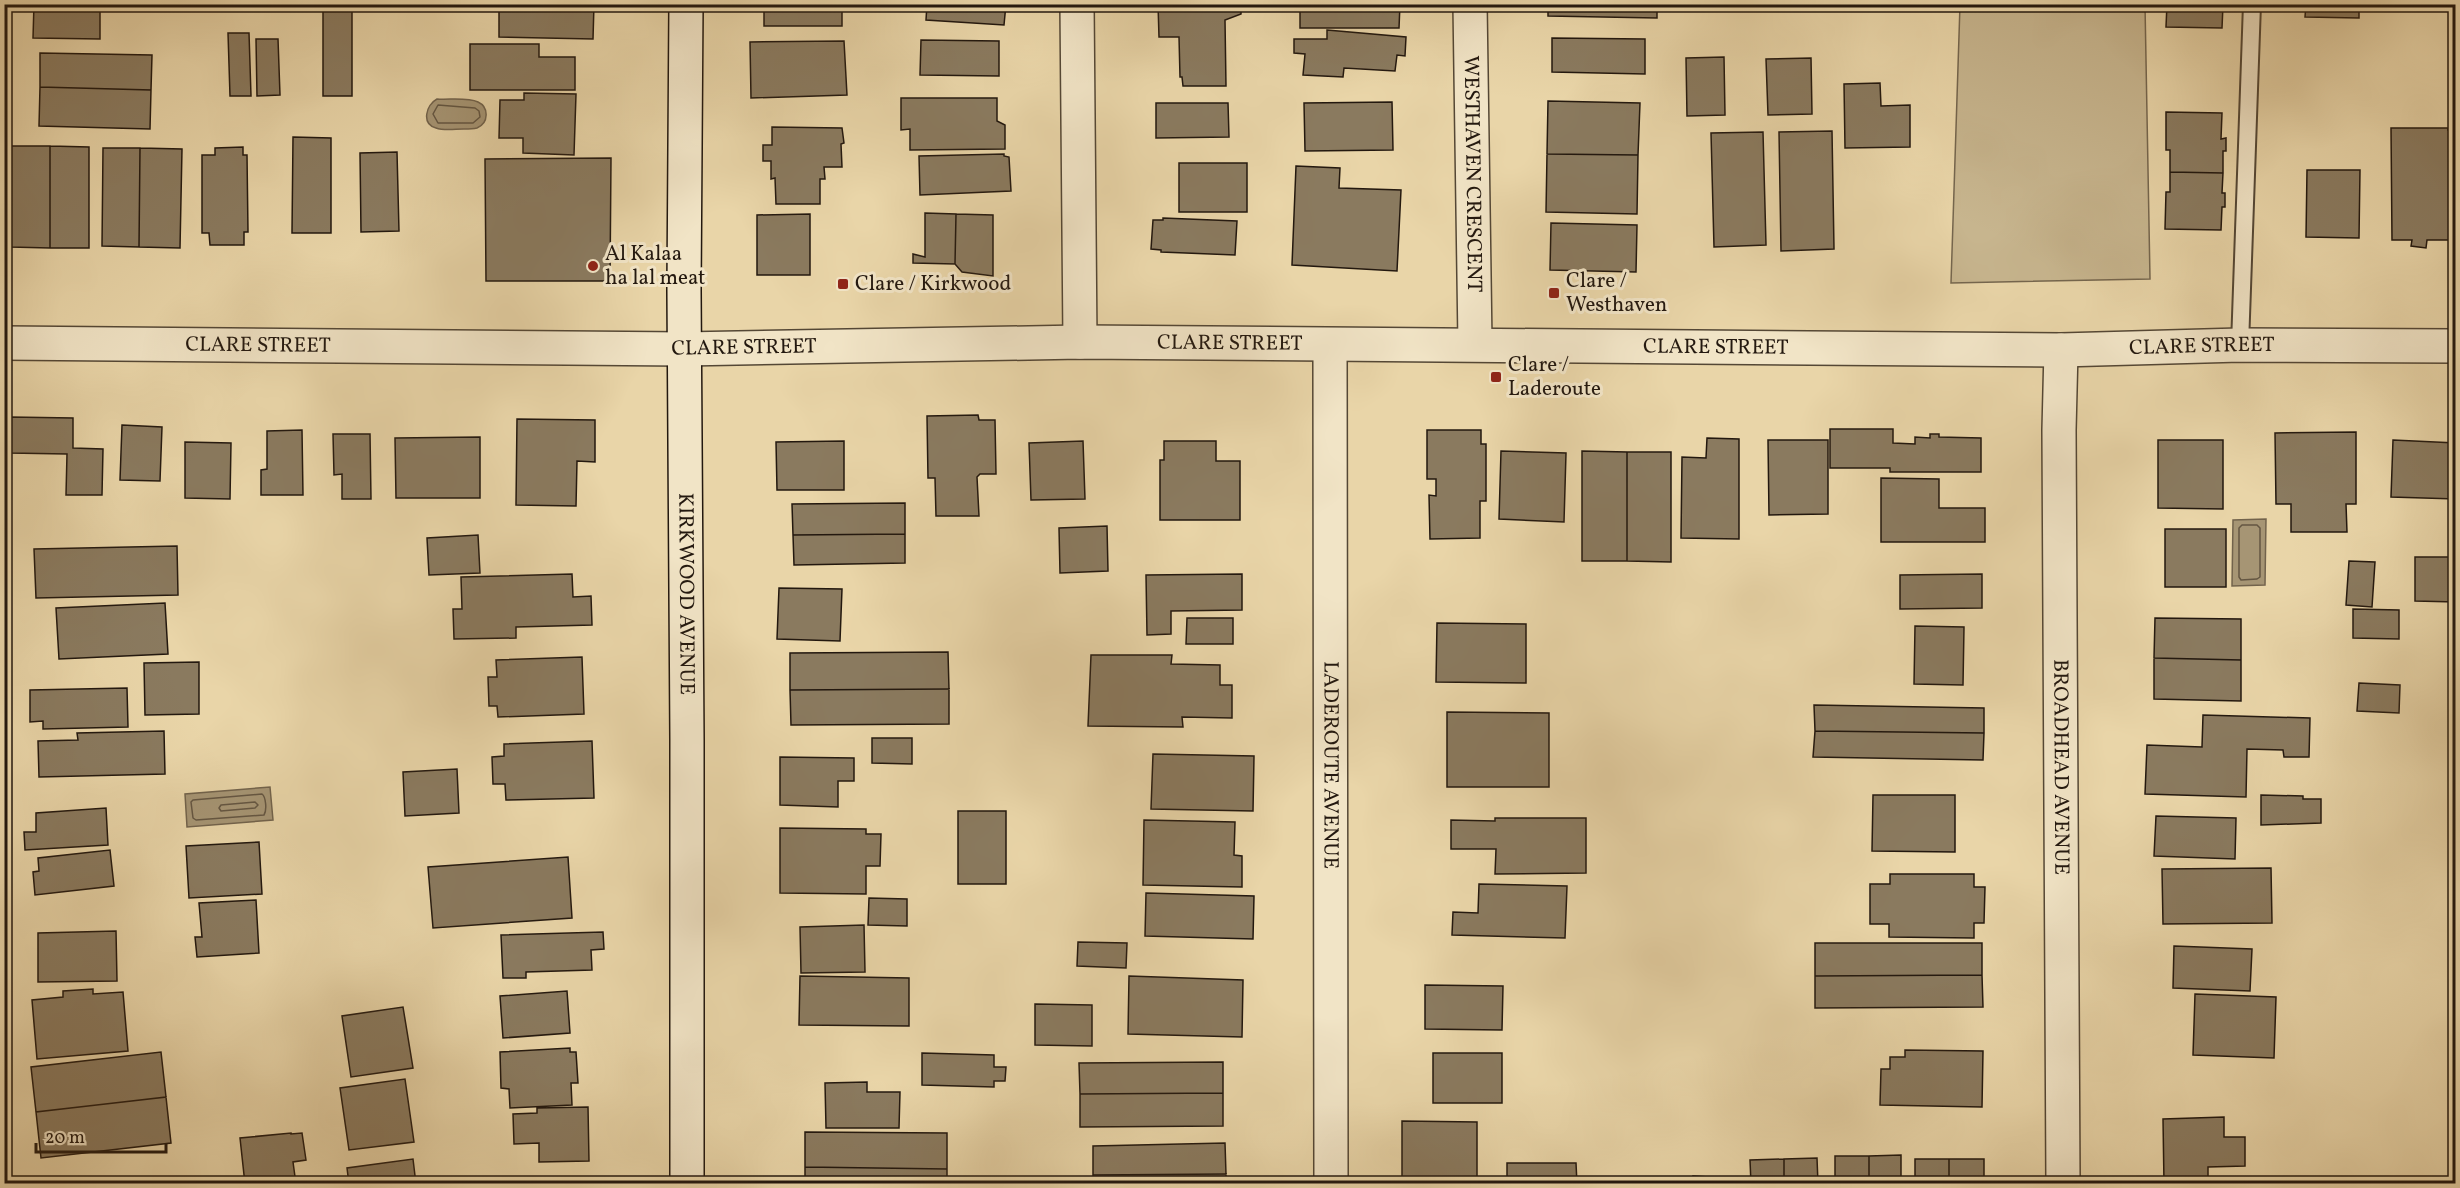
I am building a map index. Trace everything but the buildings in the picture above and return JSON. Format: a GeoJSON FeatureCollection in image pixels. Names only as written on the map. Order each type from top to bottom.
{"type":"FeatureCollection","features":[{"type":"Feature","properties":{"kind":"street","name":"KIRKWOOD AVENUE"},"geometry":{"type":"LineString","coordinates":[[686,4],[684,349],[687,1184]]}},
{"type":"Feature","properties":{"kind":"street"},"geometry":{"type":"LineString","coordinates":[[1077,4],[1080,342]]}},
{"type":"Feature","properties":{"kind":"street","name":"WESTHAVEN CRESCENT"},"geometry":{"type":"LineString","coordinates":[[1470,4],[1475,343]]}},
{"type":"Feature","properties":{"kind":"street","name":"CLARE STREET"},"geometry":{"type":"LineString","coordinates":[[4,343],[684,349],[1080,342],[1330,345],[1475,343],[2061,350],[2240,345],[2456,346]]}},
{"type":"Feature","properties":{"kind":"street","name":"LADEROUTE AVENUE"},"geometry":{"type":"LineString","coordinates":[[1330,345],[1331,1184]]}},
{"type":"Feature","properties":{"kind":"street","name":"BROADHEAD AVENUE"},"geometry":{"type":"LineString","coordinates":[[2061,350],[2059,442],[2062,1184]]}},
{"type":"Feature","properties":{"kind":"lane"},"geometry":{"type":"LineString","coordinates":[[2240,345],[2252,4]]}},
{"type":"Feature","properties":{"kind":"shaded area"},"geometry":{"type":"Polygon","coordinates":[[[1960,5],[2145,5],[2150,279],[1951,283],[1960,5]]]}},
{"type":"Feature","properties":{"kind":"water"},"geometry":{"type":"Polygon","coordinates":[[[437,99],[474,100],[482,104],[486,111],[484,123],[475,128],[446,130],[431,126],[428,123],[427,114],[430,106],[437,99]]]}},
{"type":"Feature","properties":{"kind":"water"},"geometry":{"type":"Polygon","coordinates":[[[2266,519],[2265,585],[2232,586],[2233,520],[2266,519]]]}},
{"type":"Feature","properties":{"kind":"water"},"geometry":{"type":"Polygon","coordinates":[[[270,787],[273,820],[187,827],[185,794],[270,787]]]}},
{"type":"Feature","properties":{"kind":"place","name":"Al Kalaa ha lal meat"},"geometry":{"type":"Point","coordinates":[593,266]}},
{"type":"Feature","properties":{"kind":"place","name":"Clare / Kirkwood"},"geometry":{"type":"Point","coordinates":[843,284]}},
{"type":"Feature","properties":{"kind":"place","name":"Clare / Westhaven"},"geometry":{"type":"Point","coordinates":[1554,293]}},
{"type":"Feature","properties":{"kind":"place","name":"Clare / Laderoute"},"geometry":{"type":"Point","coordinates":[1496,377]}}]}
